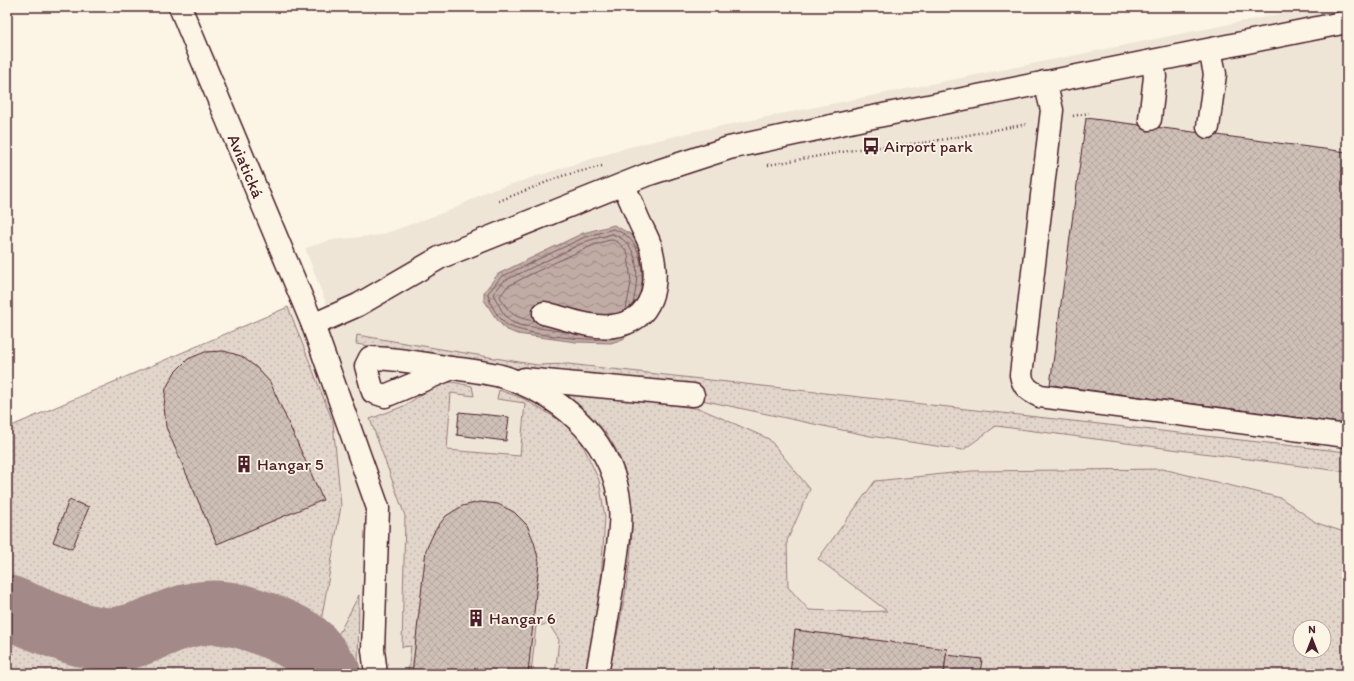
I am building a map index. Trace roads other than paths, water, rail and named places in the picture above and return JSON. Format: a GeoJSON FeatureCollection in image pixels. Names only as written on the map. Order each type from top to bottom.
{"type":"FeatureCollection","features":[{"type":"Feature","properties":{"kind":"lane","name":"Aviatická"},"geometry":{"type":"LineString","coordinates":[[180,7],[313,325],[378,508],[373,650],[376,674]]}},
{"type":"Feature","properties":{"kind":"lane"},"geometry":{"type":"LineString","coordinates":[[313,325],[358,305],[441,257],[623,184],[729,148],[1046,82],[1347,22]]}},
{"type":"Feature","properties":{"kind":"lane"},"geometry":{"type":"LineString","coordinates":[[1208,127],[1215,74],[1210,50]]}},
{"type":"Feature","properties":{"kind":"lane"},"geometry":{"type":"LineString","coordinates":[[1150,119],[1155,77],[1153,61]]}},
{"type":"Feature","properties":{"kind":"lane"},"geometry":{"type":"LineString","coordinates":[[1046,82],[1052,110],[1022,375],[1023,385],[1031,392],[1040,396],[1347,436]]}},
{"type":"Feature","properties":{"kind":"lane"},"geometry":{"type":"LineString","coordinates":[[544,312],[592,324],[612,326],[629,322],[642,314],[650,303],[654,264],[651,247],[623,184]]}},
{"type":"Feature","properties":{"kind":"lane"},"geometry":{"type":"LineString","coordinates":[[452,368],[509,378],[693,395]]}},
{"type":"Feature","properties":{"kind":"lane"},"geometry":{"type":"LineString","coordinates":[[509,378],[557,402],[577,417],[594,438],[606,459],[616,484],[620,507],[619,532],[609,613],[597,674]]}},
{"type":"Feature","properties":{"kind":"water"},"geometry":{"type":"Polygon","coordinates":[[[614,225],[632,235],[643,248],[646,285],[631,333],[623,339],[611,343],[576,342],[517,334],[505,329],[484,300],[484,292],[498,274],[583,233],[614,225]]]}},
{"type":"Feature","properties":{"kind":"place","name":"Airport park"},"geometry":{"type":"Point","coordinates":[871,146]}},
{"type":"Feature","properties":{"kind":"place","name":"Hangar 5"},"geometry":{"type":"Point","coordinates":[244,464]}},
{"type":"Feature","properties":{"kind":"place","name":"Hangar 6"},"geometry":{"type":"Point","coordinates":[476,618]}}]}
